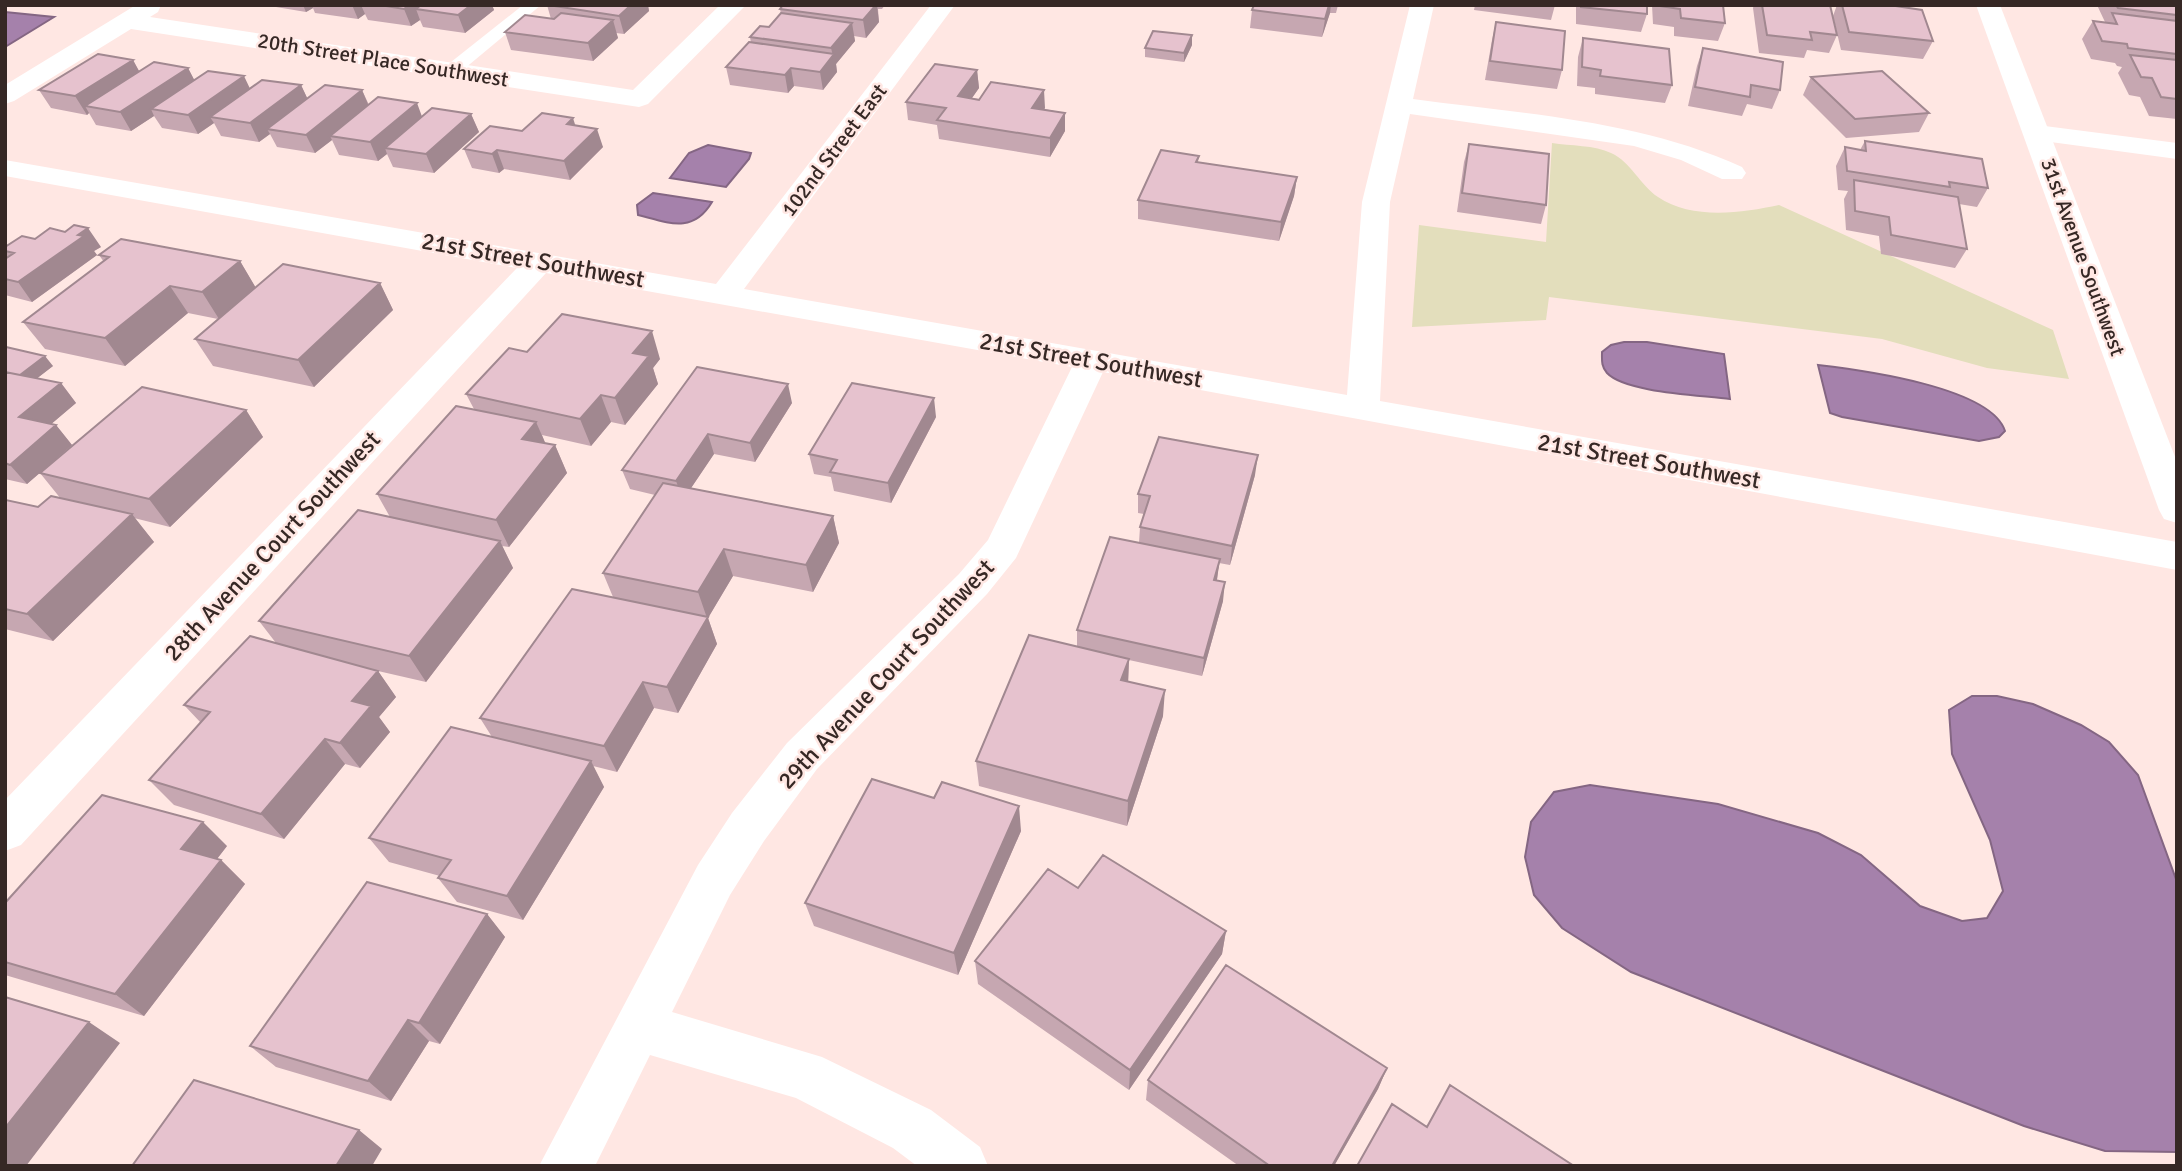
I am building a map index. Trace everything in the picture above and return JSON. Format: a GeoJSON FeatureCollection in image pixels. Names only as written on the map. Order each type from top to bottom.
{"type":"FeatureCollection","features":[{"type":"Feature","properties":{"kind":"street"},"geometry":{"type":"LineString","coordinates":[[5,96],[153,5]]}},
{"type":"Feature","properties":{"kind":"street","name":"20th Street Place Southwest"},"geometry":{"type":"LineString","coordinates":[[128,21],[639,99],[734,5]]}},
{"type":"Feature","properties":{"kind":"street","name":"102nd Street East"},"geometry":{"type":"LineString","coordinates":[[724,294],[943,5]]}},
{"type":"Feature","properties":{"kind":"street"},"geometry":{"type":"LineString","coordinates":[[1363,409],[1375,213],[1422,5]]}},
{"type":"Feature","properties":{"kind":"street","name":"31st Avenue Southwest"},"geometry":{"type":"LineString","coordinates":[[1988,5],[2177,510]]}},
{"type":"Feature","properties":{"kind":"street"},"geometry":{"type":"LineString","coordinates":[[1399,105],[1637,138],[1691,154],[1732,173]]}},
{"type":"Feature","properties":{"kind":"street"},"geometry":{"type":"LineString","coordinates":[[2036,133],[2177,151]]}},
{"type":"Feature","properties":{"kind":"street","name":"21st Street Southwest"},"geometry":{"type":"LineString","coordinates":[[5,169],[540,261],[2177,556]]}},
{"type":"Feature","properties":{"kind":"street","name":"28th Avenue Court Southwest"},"geometry":{"type":"LineString","coordinates":[[5,831],[540,261]]}},
{"type":"Feature","properties":{"kind":"street","name":"29th Avenue Court Southwest"},"geometry":{"type":"LineString","coordinates":[[566,1166],[714,880],[747,827],[827,729],[973,584],[1003,548],[1092,360]]}},
{"type":"Feature","properties":{"kind":"street"},"geometry":{"type":"LineString","coordinates":[[638,1027],[804,1075],[912,1129],[961,1166]]}},
{"type":"Feature","properties":{"kind":"lane"},"geometry":{"type":"LineString","coordinates":[[452,70],[533,5]]}},
{"type":"Feature","properties":{"kind":"shaded area"},"geometry":{"type":"Polygon","coordinates":[[[5,12],[54,17],[5,47],[5,12]]]}},
{"type":"Feature","properties":{"kind":"shaded area"},"geometry":{"type":"Polygon","coordinates":[[[1552,143],[1605,150],[1624,162],[1658,197],[1686,209],[1717,213],[1779,205],[2053,330],[2069,379],[1987,368],[1882,339],[1549,297],[1546,320],[1412,327],[1419,225],[1546,242],[1552,143]]]}},
{"type":"Feature","properties":{"kind":"shaded area"},"geometry":{"type":"Polygon","coordinates":[[[708,145],[751,153],[726,187],[670,178],[689,153],[708,145]]]}},
{"type":"Feature","properties":{"kind":"shaded area"},"geometry":{"type":"Polygon","coordinates":[[[653,193],[712,202],[697,219],[680,224],[670,223],[638,215],[637,205],[653,193]]]}},
{"type":"Feature","properties":{"kind":"shaded area"},"geometry":{"type":"Polygon","coordinates":[[[1647,342],[1724,354],[1730,399],[1647,389],[1617,380],[1604,368],[1602,352],[1611,345],[1647,342]]]}},
{"type":"Feature","properties":{"kind":"shaded area"},"geometry":{"type":"Polygon","coordinates":[[[1818,365],[1892,376],[1951,392],[1976,403],[1995,416],[2005,431],[1999,437],[1979,441],[1830,413],[1818,365]]]}},
{"type":"Feature","properties":{"kind":"shaded area"},"geometry":{"type":"Polygon","coordinates":[[[1972,696],[1997,696],[2033,704],[2081,725],[2109,742],[2138,775],[2177,882],[2177,1152],[2105,1151],[2024,1126],[1631,972],[1562,928],[1534,895],[1525,857],[1531,822],[1554,792],[1590,785],[1718,804],[1818,833],[1861,855],[1920,906],[1962,921],[1987,918],[2003,891],[1990,840],[1952,754],[1949,710],[1972,696]]]}},
{"type":"Feature","properties":{"kind":"building"},"geometry":{"type":"Polygon","coordinates":[[[380,5],[409,5],[404,9],[380,5]]]}},
{"type":"Feature","properties":{"kind":"building"},"geometry":{"type":"Polygon","coordinates":[[[421,5],[471,5],[458,15],[416,9],[421,5]]]}},
{"type":"Feature","properties":{"kind":"building"},"geometry":{"type":"Polygon","coordinates":[[[548,5],[631,5],[619,16],[548,5]]]}},
{"type":"Feature","properties":{"kind":"building"},"geometry":{"type":"Polygon","coordinates":[[[783,5],[876,5],[863,20],[780,9],[783,5]]]}},
{"type":"Feature","properties":{"kind":"building"},"geometry":{"type":"Polygon","coordinates":[[[1254,5],[1329,5],[1325,19],[1252,10],[1254,5]]]}},
{"type":"Feature","properties":{"kind":"building"},"geometry":{"type":"Polygon","coordinates":[[[1647,5],[1647,14],[1581,7],[1647,5]]]}},
{"type":"Feature","properties":{"kind":"building"},"geometry":{"type":"Polygon","coordinates":[[[1659,5],[1723,5],[1725,23],[1681,18],[1680,9],[1659,5]]]}},
{"type":"Feature","properties":{"kind":"building"},"geometry":{"type":"Polygon","coordinates":[[[1762,5],[1830,5],[1837,35],[1810,32],[1812,40],[1767,35],[1762,5]]]}},
{"type":"Feature","properties":{"kind":"building"},"geometry":{"type":"Polygon","coordinates":[[[1842,5],[1889,5],[1922,10],[1933,41],[1849,32],[1842,5]]]}},
{"type":"Feature","properties":{"kind":"building"},"geometry":{"type":"Polygon","coordinates":[[[2116,5],[2177,5],[2177,15],[2118,8],[2116,5]]]}},
{"type":"Feature","properties":{"kind":"building"},"geometry":{"type":"Polygon","coordinates":[[[561,13],[613,20],[588,43],[505,32],[525,15],[554,19],[561,13]]]}},
{"type":"Feature","properties":{"kind":"building"},"geometry":{"type":"Polygon","coordinates":[[[781,13],[852,23],[831,48],[750,37],[760,26],[769,27],[781,13]]]}},
{"type":"Feature","properties":{"kind":"building"},"geometry":{"type":"Polygon","coordinates":[[[2112,13],[2177,21],[2177,54],[2128,48],[2127,44],[2102,41],[2093,21],[2117,24],[2112,13]]]}},
{"type":"Feature","properties":{"kind":"building"},"geometry":{"type":"Polygon","coordinates":[[[1496,22],[1565,31],[1562,70],[1490,61],[1496,22]]]}},
{"type":"Feature","properties":{"kind":"building"},"geometry":{"type":"Polygon","coordinates":[[[1153,31],[1192,35],[1184,53],[1145,48],[1153,31]]]}},
{"type":"Feature","properties":{"kind":"building"},"geometry":{"type":"Polygon","coordinates":[[[1583,38],[1669,49],[1672,85],[1600,76],[1601,70],[1582,67],[1583,38]]]}},
{"type":"Feature","properties":{"kind":"building"},"geometry":{"type":"Polygon","coordinates":[[[749,42],[834,54],[820,72],[791,68],[785,75],[726,67],[749,42]]]}},
{"type":"Feature","properties":{"kind":"building"},"geometry":{"type":"Polygon","coordinates":[[[1703,48],[1783,62],[1780,90],[1751,85],[1750,97],[1695,87],[1703,48]]]}},
{"type":"Feature","properties":{"kind":"building"},"geometry":{"type":"Polygon","coordinates":[[[98,54],[133,60],[75,96],[39,90],[98,54]]]}},
{"type":"Feature","properties":{"kind":"building"},"geometry":{"type":"Polygon","coordinates":[[[2130,55],[2177,60],[2177,99],[2161,97],[2152,78],[2141,77],[2130,55]]]}},
{"type":"Feature","properties":{"kind":"building"},"geometry":{"type":"Polygon","coordinates":[[[154,62],[188,68],[120,112],[85,106],[154,62]]]}},
{"type":"Feature","properties":{"kind":"building"},"geometry":{"type":"Polygon","coordinates":[[[935,64],[977,70],[958,96],[979,100],[991,82],[1044,90],[1032,108],[1065,113],[1050,138],[937,120],[946,108],[906,102],[935,64]]]}},
{"type":"Feature","properties":{"kind":"building"},"geometry":{"type":"Polygon","coordinates":[[[208,71],[244,76],[188,115],[151,109],[208,71]]]}},
{"type":"Feature","properties":{"kind":"building"},"geometry":{"type":"Polygon","coordinates":[[[1882,71],[1929,113],[1855,119],[1811,77],[1882,71]]]}},
{"type":"Feature","properties":{"kind":"building"},"geometry":{"type":"Polygon","coordinates":[[[262,80],[301,85],[250,123],[210,117],[262,80]]]}},
{"type":"Feature","properties":{"kind":"building"},"geometry":{"type":"Polygon","coordinates":[[[325,85],[362,90],[306,135],[267,129],[325,85]]]}},
{"type":"Feature","properties":{"kind":"building"},"geometry":{"type":"Polygon","coordinates":[[[378,97],[417,103],[370,142],[330,136],[378,97]]]}},
{"type":"Feature","properties":{"kind":"building"},"geometry":{"type":"Polygon","coordinates":[[[432,108],[471,114],[426,154],[385,148],[432,108]]]}},
{"type":"Feature","properties":{"kind":"building"},"geometry":{"type":"Polygon","coordinates":[[[542,113],[573,118],[567,124],[597,129],[564,161],[497,150],[492,154],[464,149],[490,126],[522,131],[542,113]]]}},
{"type":"Feature","properties":{"kind":"building"},"geometry":{"type":"Polygon","coordinates":[[[1865,141],[1982,159],[1988,188],[1949,182],[1950,187],[1847,171],[1845,147],[1866,151],[1865,141]]]}},
{"type":"Feature","properties":{"kind":"building"},"geometry":{"type":"Polygon","coordinates":[[[1469,144],[1549,154],[1546,205],[1462,193],[1469,144]]]}},
{"type":"Feature","properties":{"kind":"building"},"geometry":{"type":"Polygon","coordinates":[[[1161,150],[1199,156],[1196,162],[1297,177],[1281,222],[1138,200],[1161,150]]]}},
{"type":"Feature","properties":{"kind":"building"},"geometry":{"type":"Polygon","coordinates":[[[1854,180],[1958,197],[1967,249],[1891,235],[1889,217],[1855,211],[1854,180]]]}},
{"type":"Feature","properties":{"kind":"building"},"geometry":{"type":"Polygon","coordinates":[[[74,225],[88,228],[78,235],[84,236],[18,282],[5,279],[5,259],[14,253],[5,251],[5,247],[22,236],[35,239],[50,228],[65,232],[74,225]]]}},
{"type":"Feature","properties":{"kind":"building"},"geometry":{"type":"Polygon","coordinates":[[[121,239],[240,261],[202,292],[170,286],[105,338],[23,322],[109,257],[99,255],[121,239]]]}},
{"type":"Feature","properties":{"kind":"building"},"geometry":{"type":"Polygon","coordinates":[[[283,264],[380,283],[298,360],[195,339],[283,264]]]}},
{"type":"Feature","properties":{"kind":"building"},"geometry":{"type":"Polygon","coordinates":[[[562,314],[652,331],[633,353],[649,356],[615,398],[601,395],[580,419],[466,394],[509,348],[527,352],[562,314]]]}},
{"type":"Feature","properties":{"kind":"building"},"geometry":{"type":"Polygon","coordinates":[[[6,347],[45,356],[20,375],[5,372],[6,347]]]}},
{"type":"Feature","properties":{"kind":"building"},"geometry":{"type":"Polygon","coordinates":[[[697,367],[788,384],[750,443],[708,434],[676,481],[622,470],[697,367]]]}},
{"type":"Feature","properties":{"kind":"building"},"geometry":{"type":"Polygon","coordinates":[[[5,372],[61,383],[19,417],[56,425],[10,465],[5,463],[5,372]]]}},
{"type":"Feature","properties":{"kind":"building"},"geometry":{"type":"Polygon","coordinates":[[[852,383],[934,398],[888,483],[830,472],[837,460],[809,454],[852,383]]]}},
{"type":"Feature","properties":{"kind":"building"},"geometry":{"type":"Polygon","coordinates":[[[142,387],[246,410],[149,499],[40,473],[142,387]]]}},
{"type":"Feature","properties":{"kind":"building"},"geometry":{"type":"Polygon","coordinates":[[[456,406],[536,422],[522,439],[555,445],[496,520],[377,494],[456,406]]]}},
{"type":"Feature","properties":{"kind":"building"},"geometry":{"type":"Polygon","coordinates":[[[1159,437],[1258,455],[1232,546],[1140,527],[1150,496],[1138,494],[1159,437]]]}},
{"type":"Feature","properties":{"kind":"building"},"geometry":{"type":"Polygon","coordinates":[[[663,483],[833,516],[806,565],[724,549],[698,592],[603,573],[663,483]]]}},
{"type":"Feature","properties":{"kind":"building"},"geometry":{"type":"Polygon","coordinates":[[[51,496],[132,514],[27,614],[5,609],[5,501],[38,507],[51,496]]]}},
{"type":"Feature","properties":{"kind":"building"},"geometry":{"type":"Polygon","coordinates":[[[358,510],[500,541],[409,656],[259,621],[358,510]]]}},
{"type":"Feature","properties":{"kind":"building"},"geometry":{"type":"Polygon","coordinates":[[[1110,537],[1220,559],[1214,580],[1225,582],[1204,658],[1077,630],[1110,537]]]}},
{"type":"Feature","properties":{"kind":"building"},"geometry":{"type":"Polygon","coordinates":[[[572,589],[708,617],[667,687],[643,682],[604,746],[480,718],[572,589]]]}},
{"type":"Feature","properties":{"kind":"building"},"geometry":{"type":"Polygon","coordinates":[[[1029,635],[1129,659],[1121,680],[1165,690],[1128,801],[976,761],[1029,635]]]}},
{"type":"Feature","properties":{"kind":"building"},"geometry":{"type":"Polygon","coordinates":[[[250,636],[378,671],[352,701],[371,706],[340,743],[325,739],[261,814],[149,780],[210,712],[184,705],[250,636]]]}},
{"type":"Feature","properties":{"kind":"building"},"geometry":{"type":"Polygon","coordinates":[[[451,727],[591,761],[507,896],[438,878],[451,860],[369,838],[451,727]]]}},
{"type":"Feature","properties":{"kind":"building"},"geometry":{"type":"Polygon","coordinates":[[[872,779],[934,798],[942,782],[1019,806],[954,953],[805,903],[872,779]]]}},
{"type":"Feature","properties":{"kind":"building"},"geometry":{"type":"Polygon","coordinates":[[[102,795],[203,822],[181,849],[221,860],[115,994],[5,962],[5,903],[102,795]]]}},
{"type":"Feature","properties":{"kind":"building"},"geometry":{"type":"Polygon","coordinates":[[[1103,855],[1226,931],[1130,1070],[975,961],[1048,869],[1078,888],[1103,855]]]}},
{"type":"Feature","properties":{"kind":"building"},"geometry":{"type":"Polygon","coordinates":[[[367,882],[487,914],[419,1023],[408,1020],[368,1081],[250,1046],[367,882]]]}},
{"type":"Feature","properties":{"kind":"building"},"geometry":{"type":"Polygon","coordinates":[[[1226,965],[1387,1068],[1332,1166],[1270,1166],[1148,1080],[1226,965]]]}},
{"type":"Feature","properties":{"kind":"building"},"geometry":{"type":"Polygon","coordinates":[[[5,997],[89,1022],[5,1128],[5,997]]]}},
{"type":"Feature","properties":{"kind":"building"},"geometry":{"type":"Polygon","coordinates":[[[194,1080],[359,1130],[336,1166],[132,1166],[194,1080]]]}},
{"type":"Feature","properties":{"kind":"building"},"geometry":{"type":"Polygon","coordinates":[[[1450,1085],[1574,1166],[1357,1166],[1392,1104],[1427,1127],[1450,1085]]]}}]}
